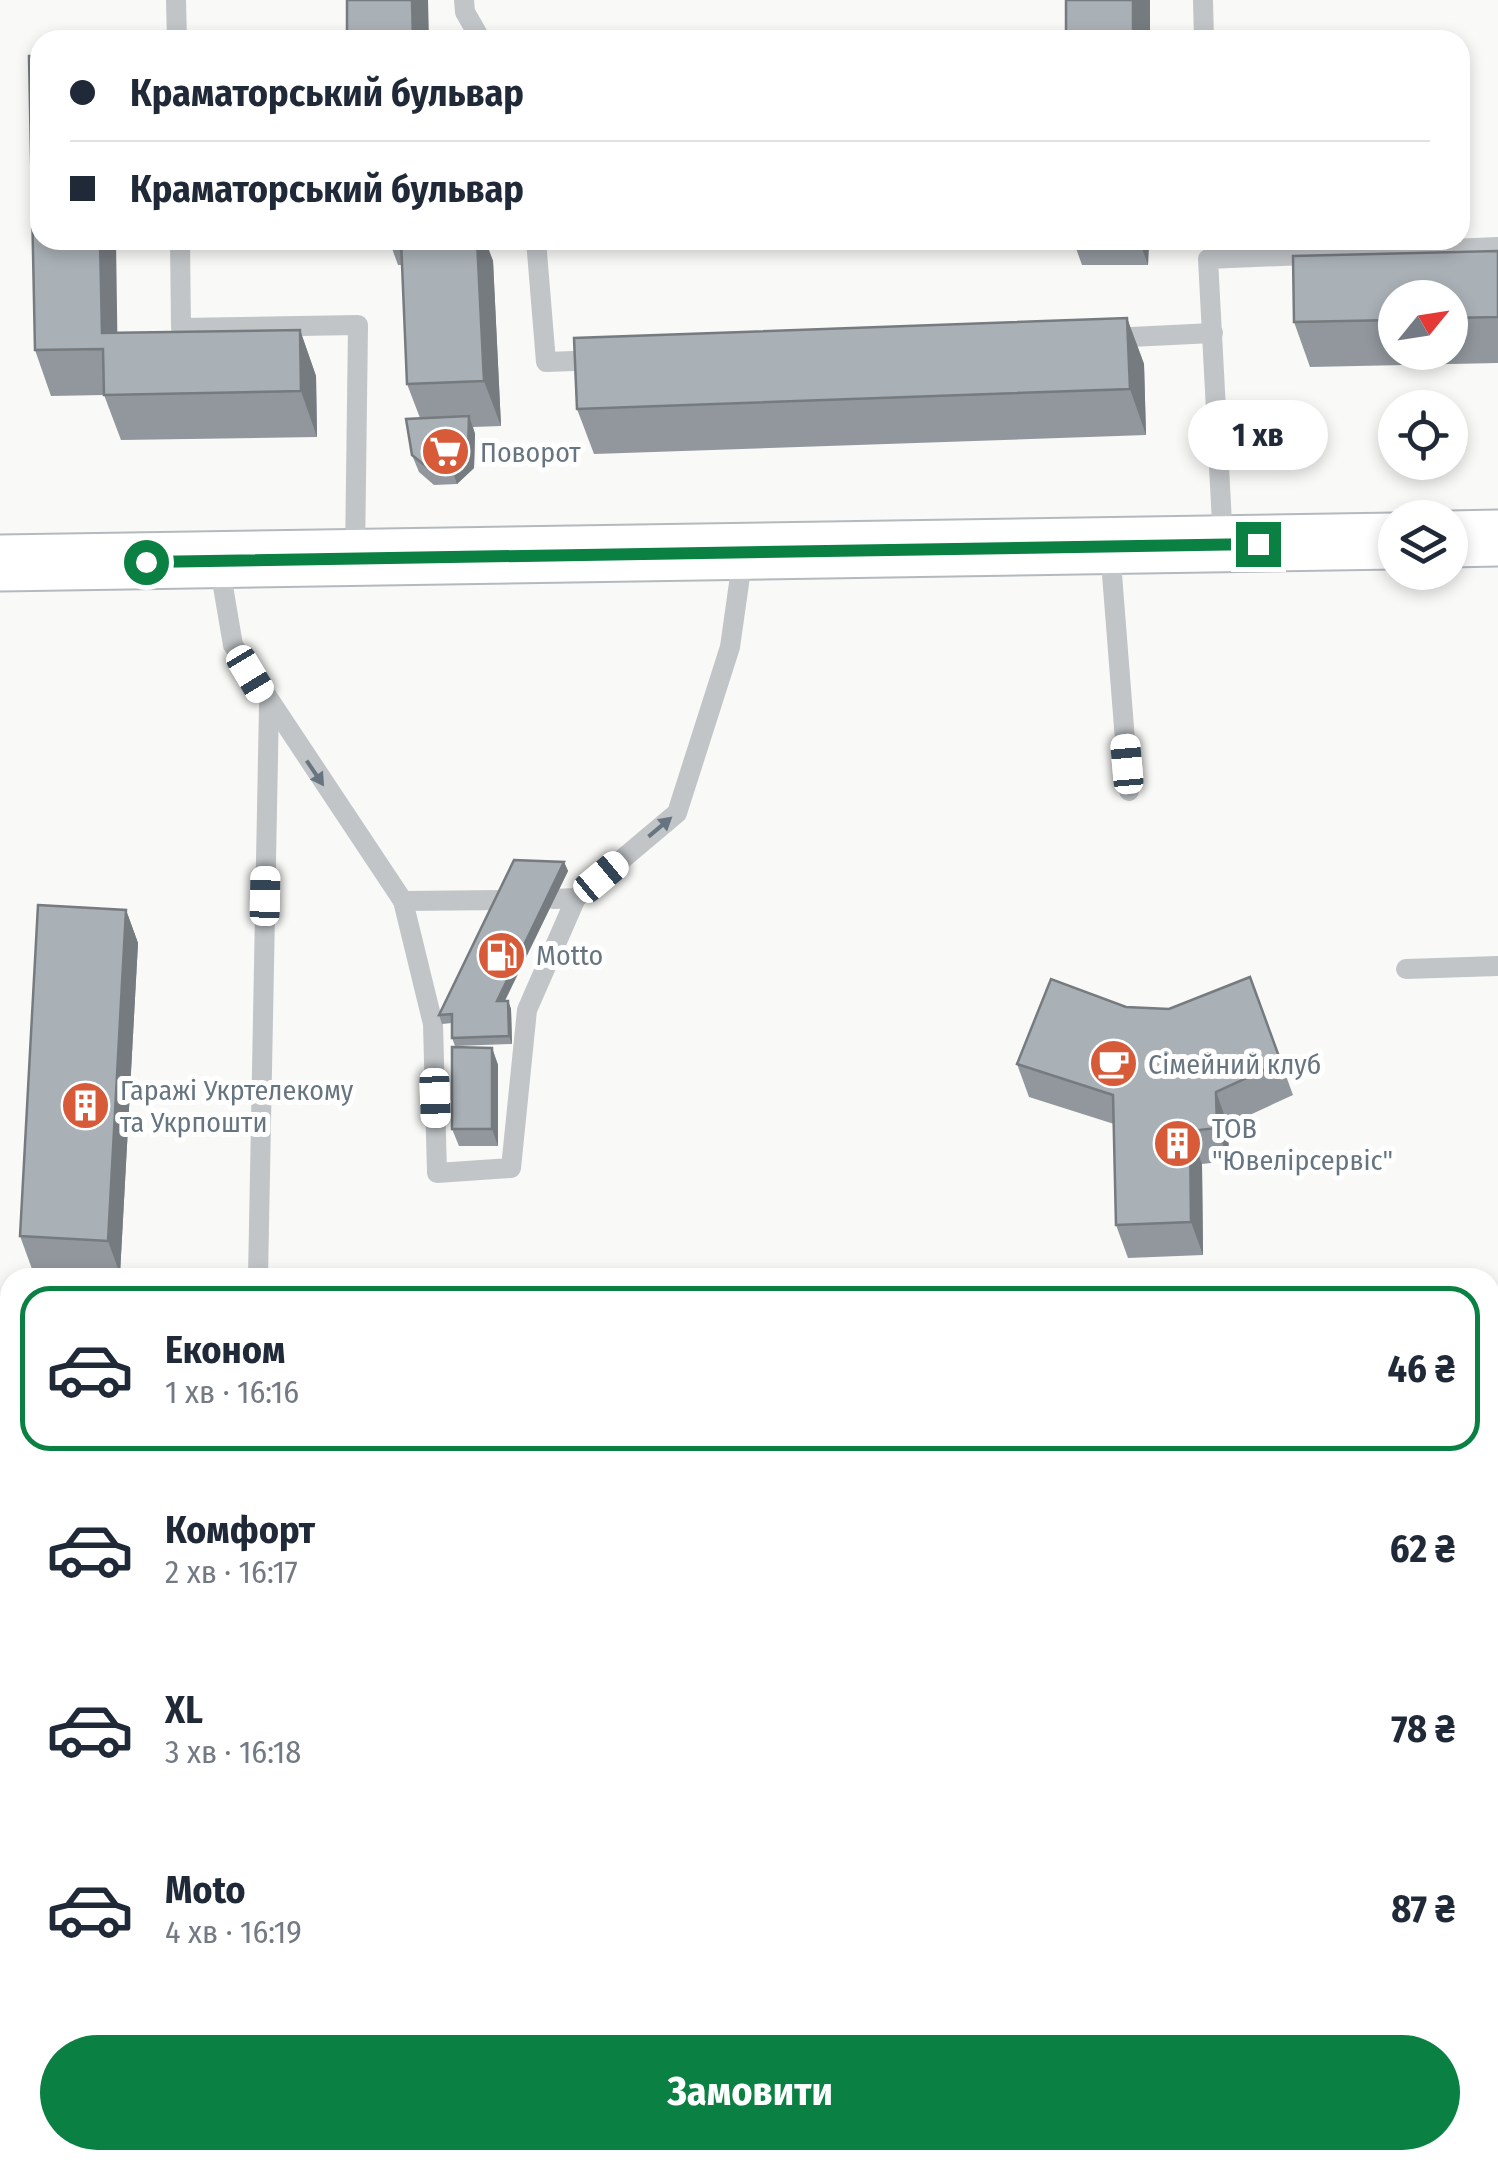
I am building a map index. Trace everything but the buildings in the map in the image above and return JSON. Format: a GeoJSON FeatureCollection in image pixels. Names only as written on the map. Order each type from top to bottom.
{"type":"FeatureCollection","features":[{"type":"Feature","properties":{"kind":"street"},"geometry":{"type":"LineString","coordinates":[[1468,539],[1498,538]]}},
{"type":"Feature","properties":{"kind":"street"},"geometry":{"type":"LineString","coordinates":[[0,564],[1378,540]]}},
{"type":"Feature","properties":{"kind":"lane"},"geometry":{"type":"LineString","coordinates":[[176,0],[177,30]]}},
{"type":"Feature","properties":{"kind":"lane"},"geometry":{"type":"LineString","coordinates":[[464,0],[465,12],[475,30]]}},
{"type":"Feature","properties":{"kind":"lane"},"geometry":{"type":"LineString","coordinates":[[1203,0],[1204,30]]}},
{"type":"Feature","properties":{"kind":"lane"},"geometry":{"type":"LineString","coordinates":[[1470,247],[1498,247]]}},
{"type":"Feature","properties":{"kind":"lane"},"geometry":{"type":"LineString","coordinates":[[180,250],[181,328],[358,324],[356,560]]}},
{"type":"Feature","properties":{"kind":"lane"},"geometry":{"type":"LineString","coordinates":[[537,250],[546,362],[624,358]]}},
{"type":"Feature","properties":{"kind":"lane"},"geometry":{"type":"LineString","coordinates":[[1208,250],[1224,544]]}},
{"type":"Feature","properties":{"kind":"lane"},"geometry":{"type":"LineString","coordinates":[[1095,338],[1212,333]]}},
{"type":"Feature","properties":{"kind":"lane"},"geometry":{"type":"LineString","coordinates":[[1110,547],[1129,792]]}},
{"type":"Feature","properties":{"kind":"lane"},"geometry":{"type":"LineString","coordinates":[[218,561],[232,644],[268,704],[402,901],[433,1024],[437,1172],[511,1168],[526,1010],[576,898],[677,813],[730,648],[744,554]]}},
{"type":"Feature","properties":{"kind":"lane"},"geometry":{"type":"LineString","coordinates":[[258,1268],[268,704]]}},
{"type":"Feature","properties":{"kind":"lane"},"geometry":{"type":"LineString","coordinates":[[554,899],[576,898]]}},
{"type":"Feature","properties":{"kind":"lane"},"geometry":{"type":"LineString","coordinates":[[402,901],[502,900]]}},
{"type":"Feature","properties":{"kind":"lane"},"geometry":{"type":"LineString","coordinates":[[1406,969],[1498,966]]}},
{"type":"Feature","properties":{"kind":"place","name":"Поворот"},"geometry":{"type":"Point","coordinates":[445,452]}},
{"type":"Feature","properties":{"kind":"place","name":"Motto"},"geometry":{"type":"Point","coordinates":[501,955]}},
{"type":"Feature","properties":{"kind":"place","name":"Сімейний клуб"},"geometry":{"type":"Point","coordinates":[1113,1064]}},
{"type":"Feature","properties":{"kind":"place","name":"Гаражі Укртелекому та Укрпошти"},"geometry":{"type":"Point","coordinates":[85,1106]}},
{"type":"Feature","properties":{"kind":"place","name":"ТОВ \"Ювелірсервіс\""},"geometry":{"type":"Point","coordinates":[1177,1144]}},
{"type":"Feature","properties":{"kind":"route"},"geometry":{"type":"LineString","coordinates":[[146,562],[1258,544]]}}]}
